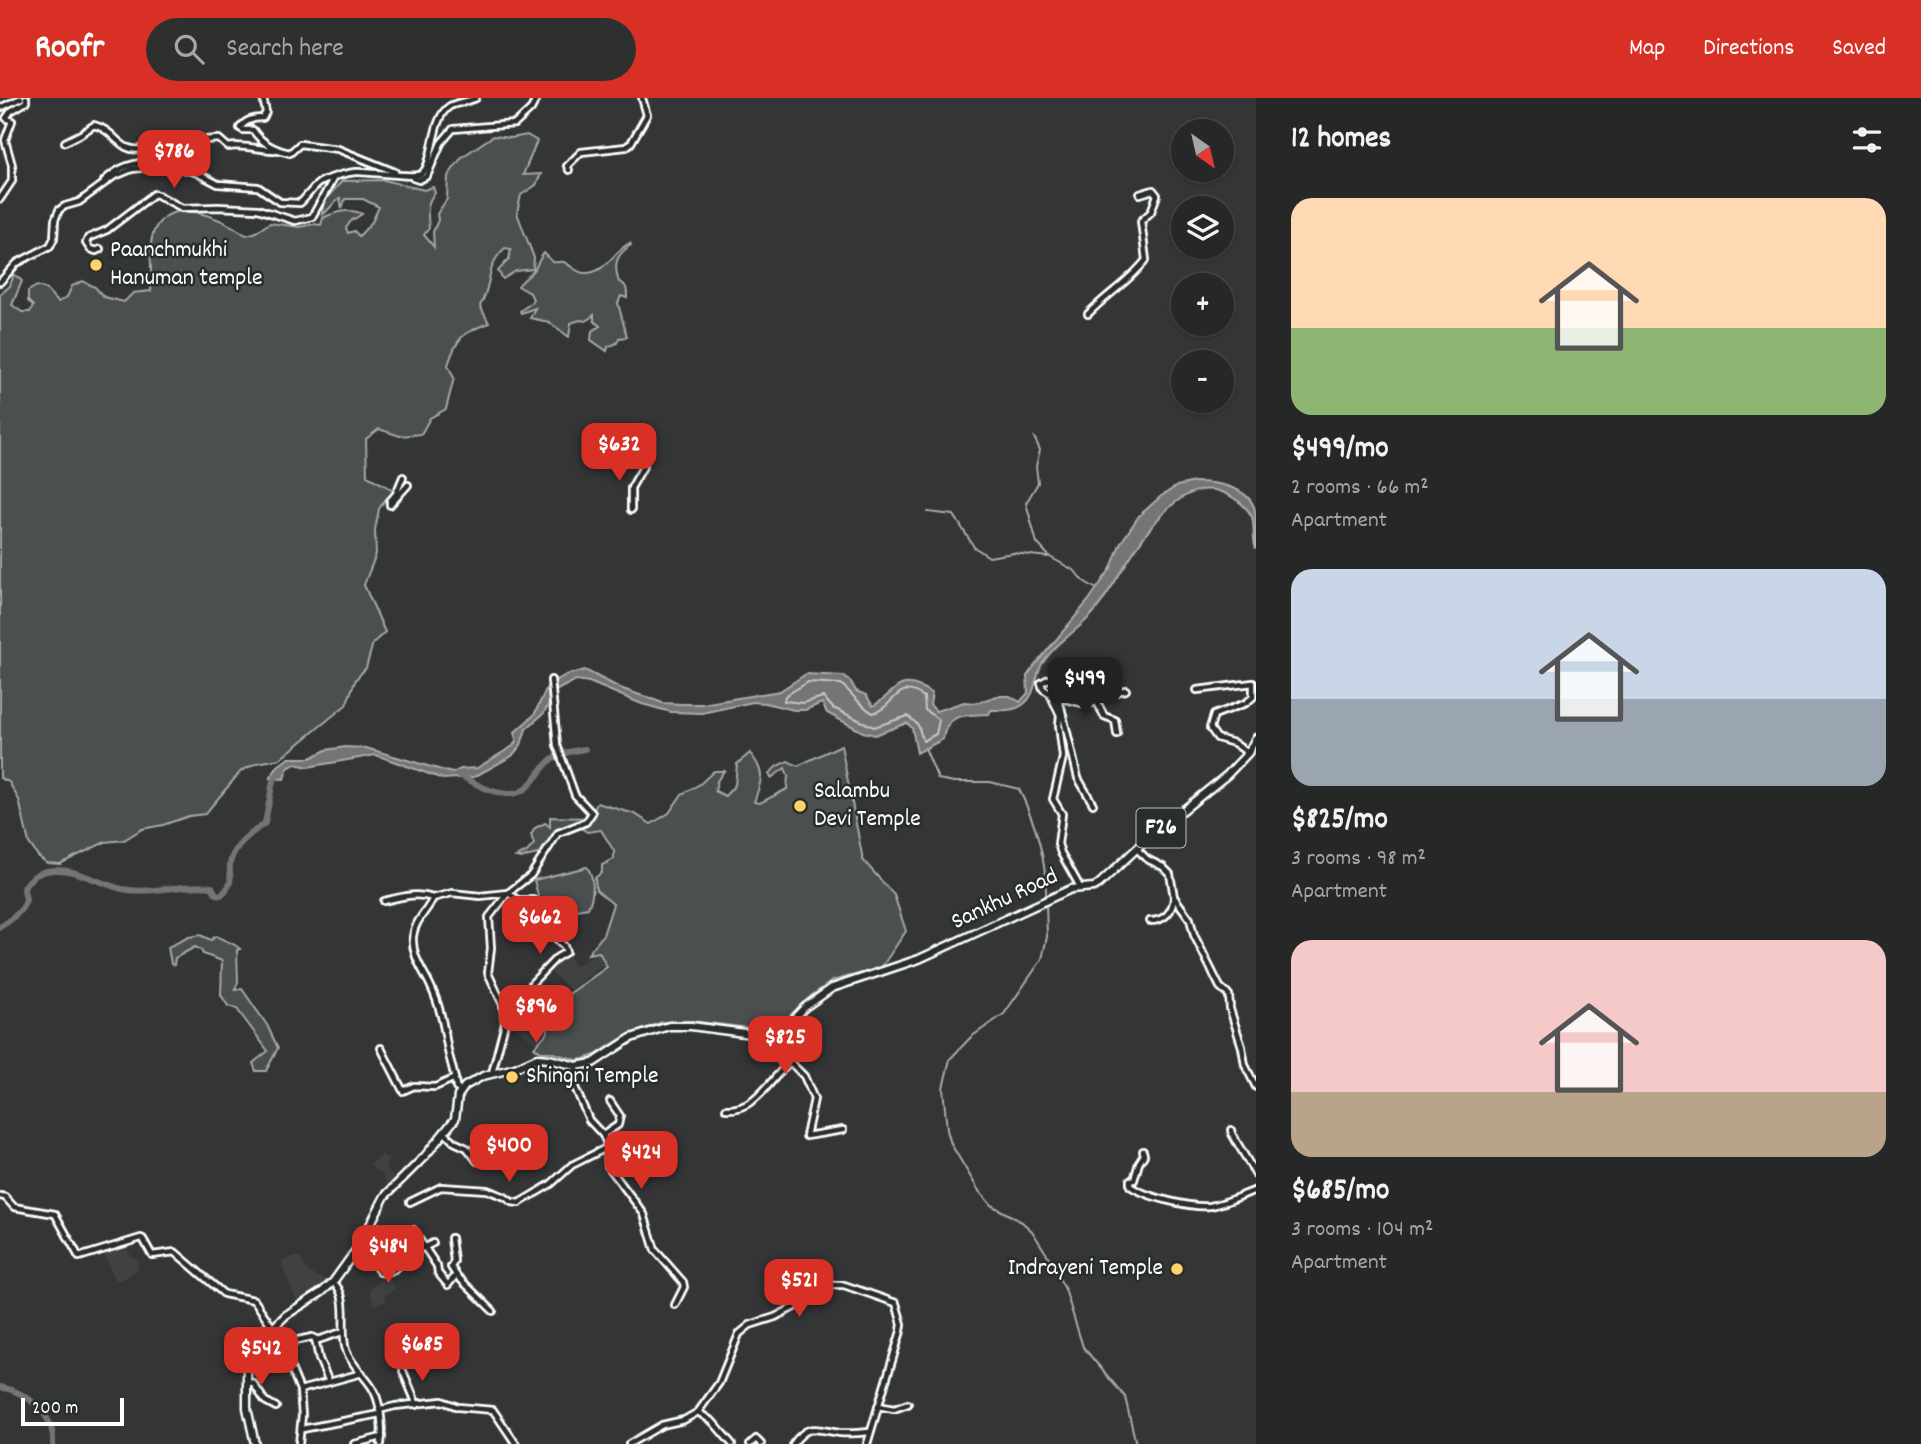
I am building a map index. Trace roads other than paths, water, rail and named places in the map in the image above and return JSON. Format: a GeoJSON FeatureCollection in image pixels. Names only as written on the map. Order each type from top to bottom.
{"type":"FeatureCollection","features":[{"type":"Feature","properties":{"kind":"main road","name":"Sankhu Road"},"geometry":{"type":"LineString","coordinates":[[776,1034],[820,994],[842,983],[895,969],[1053,897],[1080,887],[1100,884],[1137,849],[1227,775],[1248,753],[1256,738]]}},
{"type":"Feature","properties":{"kind":"main road"},"geometry":{"type":"LineString","coordinates":[[255,1444],[247,1408],[247,1366],[286,1315],[333,1282],[359,1246],[385,1196],[416,1167],[456,1117],[458,1096],[475,1079],[515,1068],[537,1058],[576,1066],[593,1063],[631,1038],[669,1026],[691,1026],[767,1036],[776,1034]]}},
{"type":"Feature","properties":{"kind":"street"},"geometry":{"type":"LineString","coordinates":[[0,108],[21,98]]}},
{"type":"Feature","properties":{"kind":"street"},"geometry":{"type":"LineString","coordinates":[[0,199],[12,181],[12,165],[5,140],[12,121],[6,118],[11,111],[26,102],[26,98]]}},
{"type":"Feature","properties":{"kind":"street"},"geometry":{"type":"LineString","coordinates":[[263,98],[266,112],[263,118],[256,118],[240,128],[253,130],[275,150]]}},
{"type":"Feature","properties":{"kind":"street"},"geometry":{"type":"LineString","coordinates":[[410,176],[419,175],[426,168],[430,145],[437,133],[437,122],[443,112],[451,105],[476,98]]}},
{"type":"Feature","properties":{"kind":"street"},"geometry":{"type":"LineString","coordinates":[[0,282],[17,263],[50,246],[59,210],[79,202],[113,177],[132,169],[169,165],[197,173],[218,184],[258,187],[280,202],[300,203],[318,184],[354,172],[399,174],[419,180],[427,176],[441,144],[453,129],[515,124],[531,109],[537,98]]}},
{"type":"Feature","properties":{"kind":"street"},"geometry":{"type":"LineString","coordinates":[[569,170],[567,166],[580,152],[621,148],[631,143],[647,115],[642,98]]}},
{"type":"Feature","properties":{"kind":"street"},"geometry":{"type":"LineString","coordinates":[[65,142],[94,125],[112,133],[128,148],[135,150],[162,146],[180,151],[195,150]]}},
{"type":"Feature","properties":{"kind":"street"},"geometry":{"type":"LineString","coordinates":[[97,190],[113,174],[131,163],[148,162],[162,155],[185,155],[205,140],[219,139],[228,147],[239,145],[290,153],[300,144],[338,149],[399,174]]}},
{"type":"Feature","properties":{"kind":"street"},"geometry":{"type":"LineString","coordinates":[[100,249],[89,249],[86,243],[88,238],[107,230],[154,194],[173,206],[182,208],[258,209],[295,221],[312,217],[333,178]]}},
{"type":"Feature","properties":{"kind":"street"},"geometry":{"type":"LineString","coordinates":[[1088,314],[1107,294],[1114,292],[1131,277],[1146,260],[1141,221],[1152,212],[1157,195],[1153,190],[1140,194]]}},
{"type":"Feature","properties":{"kind":"street"},"geometry":{"type":"LineString","coordinates":[[631,510],[631,488],[644,465]]}},
{"type":"Feature","properties":{"kind":"street"},"geometry":{"type":"LineString","coordinates":[[403,477],[390,505],[408,485]]}},
{"type":"Feature","properties":{"kind":"street"},"geometry":{"type":"LineString","coordinates":[[1093,804],[1078,778],[1064,714],[1053,696],[1041,685],[1048,678],[1062,682],[1083,678],[1109,692],[1126,690]]}},
{"type":"Feature","properties":{"kind":"street"},"geometry":{"type":"LineString","coordinates":[[492,1073],[505,1023],[503,1005],[488,973],[491,948],[489,920],[508,893],[531,875],[558,834],[581,825],[592,815],[591,810],[575,795],[559,751],[551,680]]}},
{"type":"Feature","properties":{"kind":"street"},"geometry":{"type":"LineString","coordinates":[[1197,690],[1253,683],[1253,697],[1246,703],[1214,715],[1210,728],[1217,738],[1234,743],[1248,753]]}},
{"type":"Feature","properties":{"kind":"street"},"geometry":{"type":"LineString","coordinates":[[1053,696],[1084,704],[1097,702],[1104,716],[1115,720],[1117,734]]}},
{"type":"Feature","properties":{"kind":"street"},"geometry":{"type":"LineString","coordinates":[[1053,696],[1060,715],[1059,735],[1063,757],[1053,795],[1062,814],[1059,844],[1061,853],[1080,887]]}},
{"type":"Feature","properties":{"kind":"street"},"geometry":{"type":"LineString","coordinates":[[1137,849],[1147,859],[1168,871],[1174,897],[1172,909],[1160,921],[1150,921]]}},
{"type":"Feature","properties":{"kind":"street"},"geometry":{"type":"LineString","coordinates":[[384,901],[411,895],[433,898],[453,893],[480,896],[508,893],[518,900],[533,900],[542,925],[566,952],[556,958],[532,983]]}},
{"type":"Feature","properties":{"kind":"street"},"geometry":{"type":"LineString","coordinates":[[1174,897],[1190,919],[1194,935],[1220,987],[1229,995],[1230,1009],[1245,1065],[1256,1087]]}},
{"type":"Feature","properties":{"kind":"street"},"geometry":{"type":"LineString","coordinates":[[433,898],[428,909],[419,916],[413,937],[417,962],[431,987],[444,1024],[456,1088],[461,1091]]}},
{"type":"Feature","properties":{"kind":"street"},"geometry":{"type":"LineString","coordinates":[[776,1034],[783,1045],[784,1056],[804,1076],[814,1099],[806,1136],[843,1130]]}},
{"type":"Feature","properties":{"kind":"street"},"geometry":{"type":"LineString","coordinates":[[381,1048],[403,1091],[414,1086],[435,1087],[455,1078]]}},
{"type":"Feature","properties":{"kind":"street"},"geometry":{"type":"LineString","coordinates":[[726,1109],[738,1107],[765,1091],[779,1071],[789,1063]]}},
{"type":"Feature","properties":{"kind":"street"},"geometry":{"type":"LineString","coordinates":[[576,1066],[574,1085],[589,1120],[603,1135],[608,1167],[644,1214],[655,1250],[683,1282],[684,1287],[675,1306]]}},
{"type":"Feature","properties":{"kind":"street"},"geometry":{"type":"LineString","coordinates":[[603,1135],[618,1125],[620,1116],[610,1101]]}},
{"type":"Feature","properties":{"kind":"street"},"geometry":{"type":"LineString","coordinates":[[1231,1130],[1256,1175]]}},
{"type":"Feature","properties":{"kind":"street"},"geometry":{"type":"LineString","coordinates":[[444,1132],[454,1142],[467,1148],[477,1161],[494,1162],[508,1153]]}},
{"type":"Feature","properties":{"kind":"street"},"geometry":{"type":"LineString","coordinates":[[410,1202],[441,1187],[487,1190],[519,1203],[551,1184],[572,1165],[607,1148]]}},
{"type":"Feature","properties":{"kind":"street"},"geometry":{"type":"LineString","coordinates":[[1143,1150],[1144,1155],[1133,1180],[1130,1180],[1130,1186],[1135,1190],[1166,1200],[1206,1207],[1256,1190]]}},
{"type":"Feature","properties":{"kind":"street"},"geometry":{"type":"LineString","coordinates":[[0,1196],[5,1197],[14,1207],[55,1214],[79,1257],[141,1238],[152,1255],[175,1252],[224,1294],[254,1300],[281,1344],[300,1390],[302,1429],[299,1444]]}},
{"type":"Feature","properties":{"kind":"street"},"geometry":{"type":"LineString","coordinates":[[413,1230],[448,1285],[456,1275]]}},
{"type":"Feature","properties":{"kind":"street"},"geometry":{"type":"LineString","coordinates":[[451,1238],[454,1261],[451,1267],[493,1311]]}},
{"type":"Feature","properties":{"kind":"street"},"geometry":{"type":"LineString","coordinates":[[359,1246],[383,1273],[396,1268],[414,1253],[433,1243]]}},
{"type":"Feature","properties":{"kind":"street"},"geometry":{"type":"LineString","coordinates":[[333,1282],[338,1286],[343,1301],[342,1332],[346,1352],[373,1389],[379,1412],[382,1444]]}},
{"type":"Feature","properties":{"kind":"street"},"geometry":{"type":"LineString","coordinates":[[629,1444],[662,1424],[684,1420],[698,1412],[719,1383],[742,1331],[755,1322],[775,1317],[804,1302],[826,1287],[838,1284],[896,1303],[902,1324],[867,1444]]}},
{"type":"Feature","properties":{"kind":"street"},"geometry":{"type":"LineString","coordinates":[[281,1344],[312,1337],[318,1340],[342,1332]]}},
{"type":"Feature","properties":{"kind":"street"},"geometry":{"type":"LineString","coordinates":[[315,1339],[319,1359],[329,1382]]}},
{"type":"Feature","properties":{"kind":"street"},"geometry":{"type":"LineString","coordinates":[[403,1371],[417,1405]]}},
{"type":"Feature","properties":{"kind":"street"},"geometry":{"type":"LineString","coordinates":[[300,1390],[362,1373]]}},
{"type":"Feature","properties":{"kind":"street"},"geometry":{"type":"LineString","coordinates":[[247,1382],[253,1383],[265,1401],[276,1407]]}},
{"type":"Feature","properties":{"kind":"street"},"geometry":{"type":"LineString","coordinates":[[302,1429],[395,1406],[442,1401],[458,1407],[493,1410],[516,1444]]}},
{"type":"Feature","properties":{"kind":"street"},"geometry":{"type":"LineString","coordinates":[[878,1406],[894,1409],[908,1404]]}},
{"type":"Feature","properties":{"kind":"street"},"geometry":{"type":"LineString","coordinates":[[698,1412],[713,1422],[732,1444]]}},
{"type":"Feature","properties":{"kind":"street"},"geometry":{"type":"LineString","coordinates":[[793,1444],[799,1435],[810,1429],[853,1434],[870,1432]]}},
{"type":"Feature","properties":{"kind":"street"},"geometry":{"type":"LineString","coordinates":[[354,1444],[382,1437]]}},
{"type":"Feature","properties":{"kind":"street"},"geometry":{"type":"LineString","coordinates":[[750,1444],[756,1440],[761,1444]]}},
{"type":"Feature","properties":{"kind":"water"},"geometry":{"type":"Polygon","coordinates":[[[1194,482],[1230,487],[1246,496],[1255,510],[1256,549],[1252,517],[1236,499],[1224,493],[1203,490],[1184,496],[1166,511],[1149,531],[1095,611],[1047,656],[1025,703],[1013,709],[991,710],[989,714],[966,715],[954,719],[945,730],[943,739],[917,753],[912,728],[907,723],[875,735],[863,732],[827,713],[822,703],[805,710],[753,702],[702,713],[671,712],[642,704],[589,682],[576,680],[557,690],[544,713],[526,729],[521,745],[512,756],[474,777],[443,779],[376,755],[308,767],[295,764],[287,769],[284,779],[270,778],[278,766],[289,758],[310,758],[326,750],[345,747],[366,748],[452,773],[461,769],[477,768],[513,746],[516,741],[515,732],[534,715],[548,685],[566,675],[585,670],[620,688],[663,703],[702,704],[780,691],[806,674],[843,676],[851,682],[856,691],[866,695],[873,706],[906,684],[932,693],[930,705],[936,711],[997,696],[1010,696],[1020,702],[1028,693],[1027,676],[1089,600],[1111,568],[1120,544],[1139,516],[1177,486],[1194,482]]]}},
{"type":"Feature","properties":{"kind":"waterway"},"geometry":{"type":"LineString","coordinates":[[1034,437],[1040,450],[1036,466],[1038,483],[1026,503],[1037,543],[1050,557],[1075,571],[1082,580],[1095,588]]}},
{"type":"Feature","properties":{"kind":"waterway"},"geometry":{"type":"LineString","coordinates":[[928,512],[954,515],[974,547],[989,557],[1013,553],[1048,557]]}},
{"type":"Feature","properties":{"kind":"waterway"},"geometry":{"type":"LineString","coordinates":[[925,748],[938,779],[990,782],[1019,789],[1039,842],[1046,898]]}},
{"type":"Feature","properties":{"kind":"waterway"},"geometry":{"type":"LineString","coordinates":[[457,774],[495,792],[516,793],[528,786],[553,758],[585,749]]}},
{"type":"Feature","properties":{"kind":"waterway"},"geometry":{"type":"LineString","coordinates":[[0,927],[22,908],[26,900],[24,889],[28,883],[36,875],[48,871],[70,871],[122,889],[144,891],[201,886],[212,887],[216,894],[221,895],[229,885],[233,854],[245,839],[265,823],[273,781],[279,773]]}},
{"type":"Feature","properties":{"kind":"waterway"},"geometry":{"type":"LineString","coordinates":[[1046,903],[1047,937],[1042,959],[1004,1014],[971,1037],[950,1059],[943,1088],[951,1144],[979,1191],[991,1205],[1022,1222],[1032,1231],[1053,1264]]}},
{"type":"Feature","properties":{"kind":"waterway"},"geometry":{"type":"LineString","coordinates":[[1055,1271],[1065,1289],[1083,1347],[1125,1397],[1136,1444]]}},
{"type":"Feature","properties":{"kind":"waterway"},"geometry":{"type":"LineString","coordinates":[[0,1387],[20,1394],[37,1406],[49,1423],[53,1444]]}},
{"type":"Feature","properties":{"kind":"place","name":"Paanchmukhi Hanuman temple"},"geometry":{"type":"Point","coordinates":[96,265]}},
{"type":"Feature","properties":{"kind":"place","name":"Salambu Devi Temple"},"geometry":{"type":"Point","coordinates":[800,806]}},
{"type":"Feature","properties":{"kind":"place","name":"Shingni Temple"},"geometry":{"type":"Point","coordinates":[512,1077]}},
{"type":"Feature","properties":{"kind":"place","name":"Indrayeni Temple"},"geometry":{"type":"Point","coordinates":[1177,1269]}}]}
